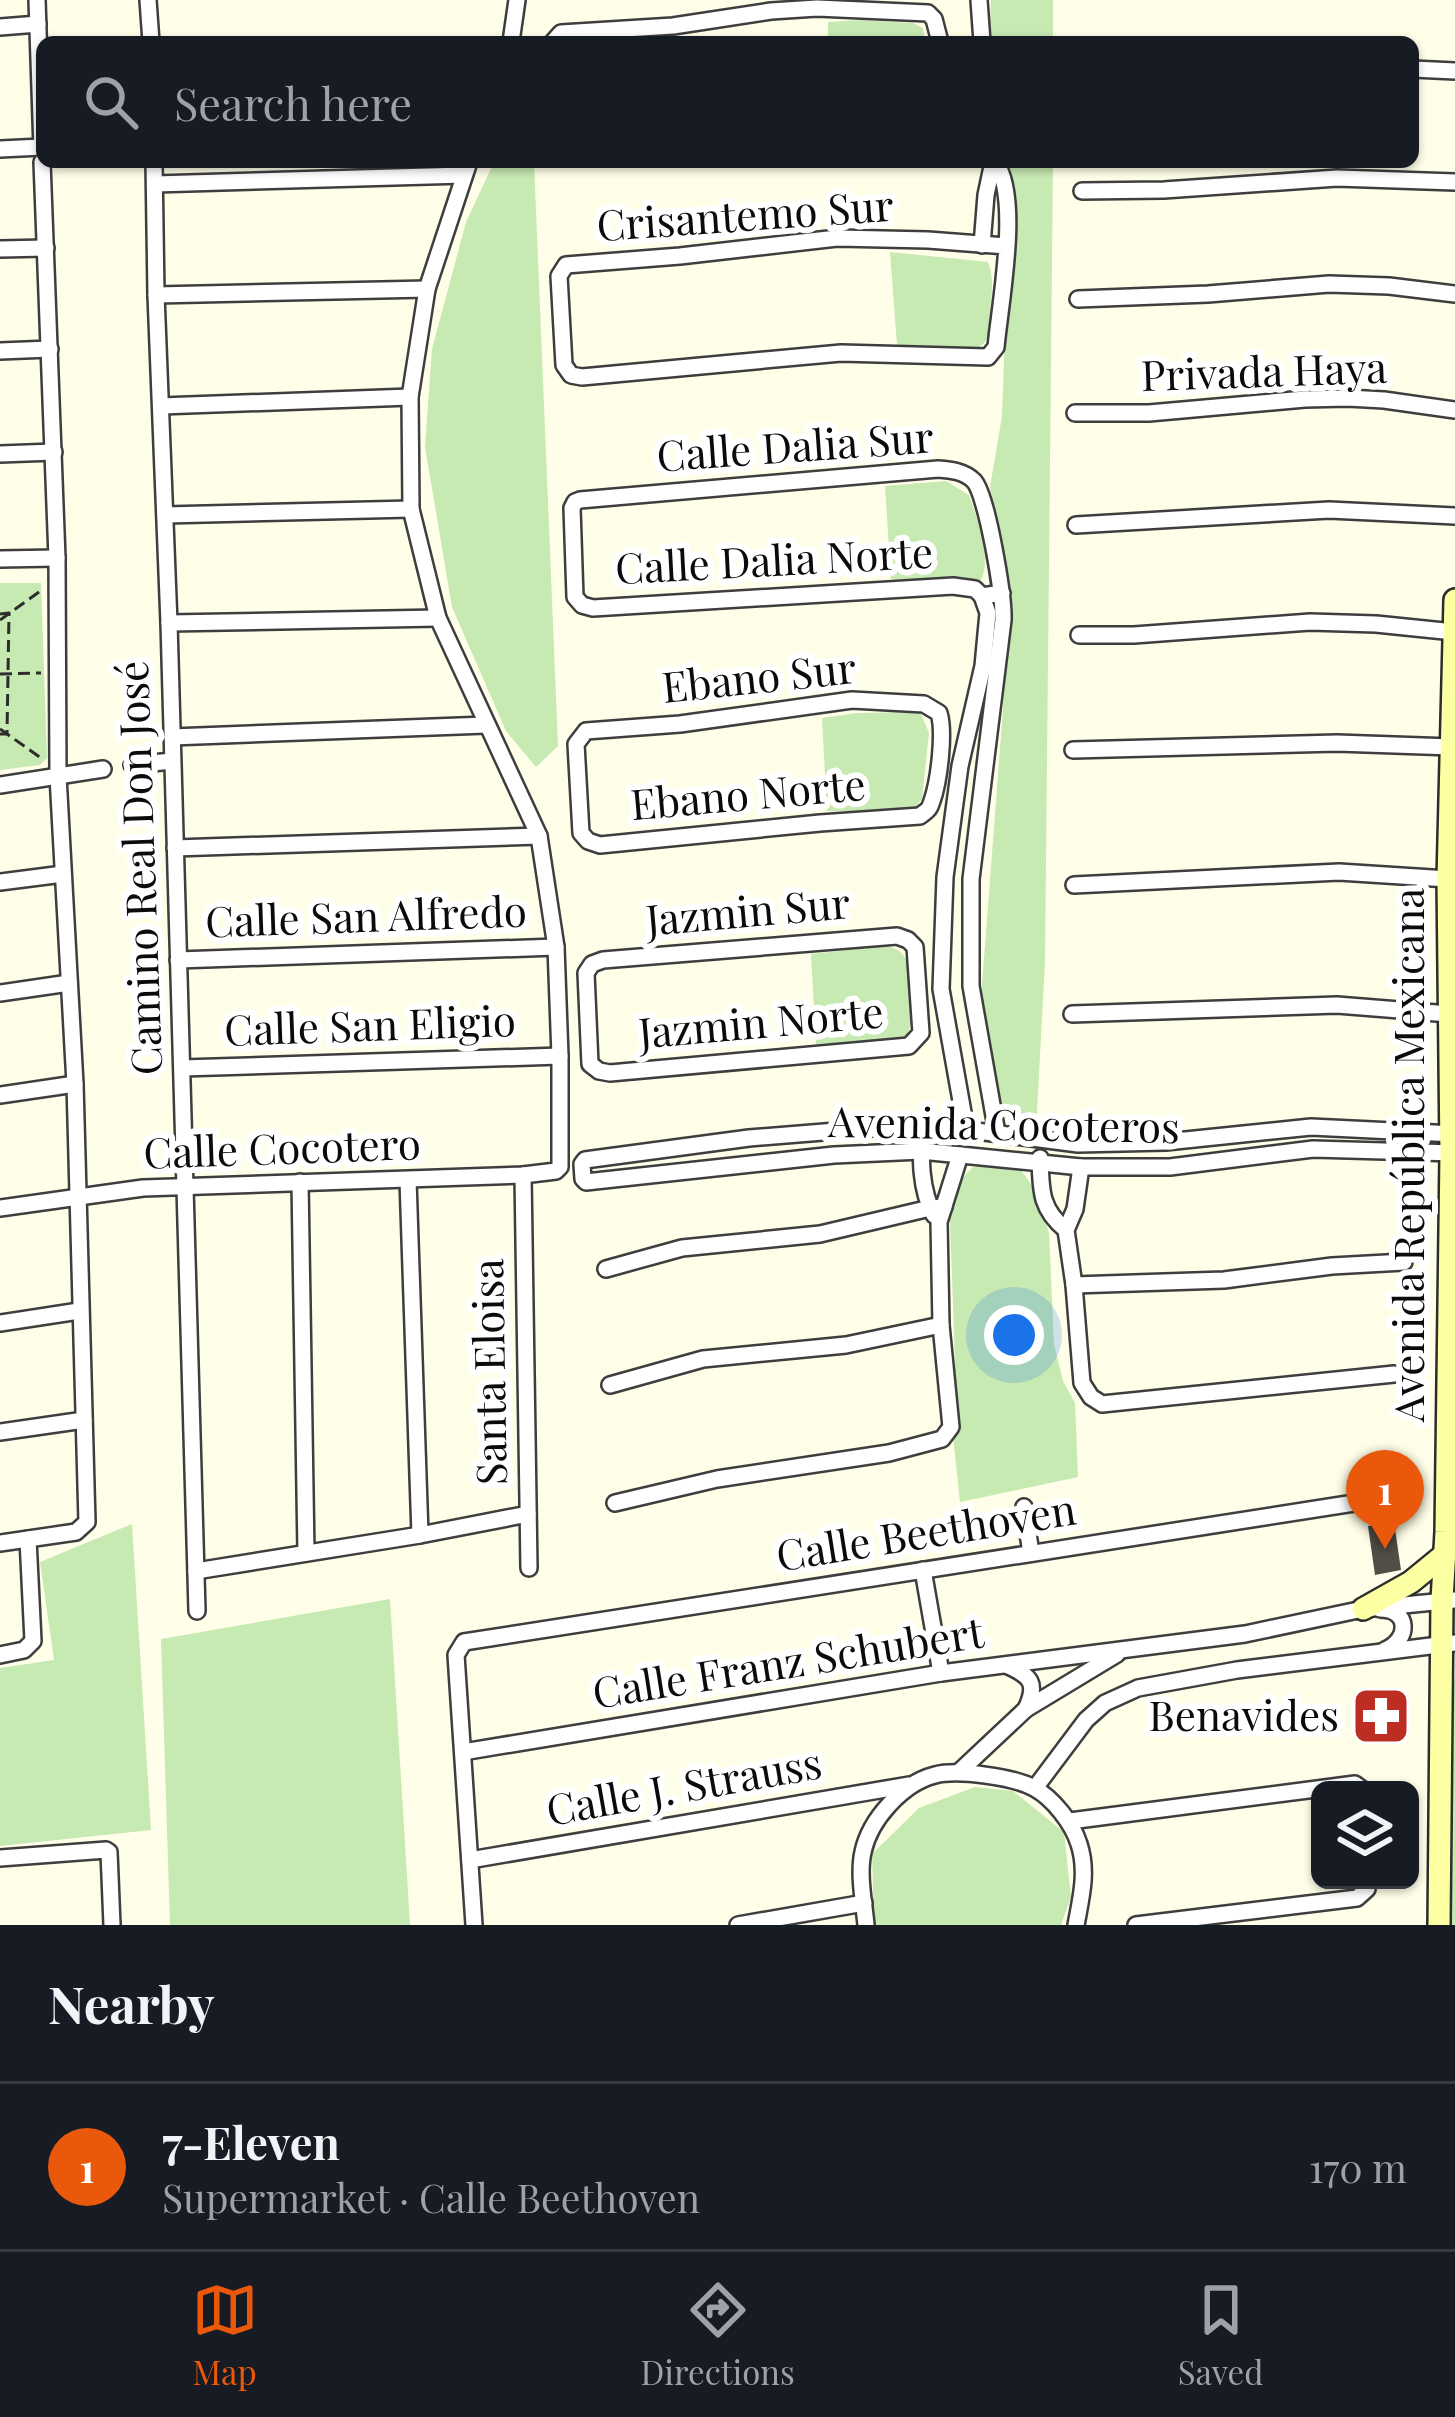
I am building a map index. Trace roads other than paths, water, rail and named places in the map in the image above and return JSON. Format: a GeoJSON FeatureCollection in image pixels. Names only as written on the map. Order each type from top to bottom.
{"type":"FeatureCollection","features":[{"type":"Feature","properties":{"kind":"main road","name":"Avenida República Mexicana"},"geometry":{"type":"LineString","coordinates":[[1439,1925],[1449,1643],[1453,1143],[1448,879],[1455,600]]}},
{"type":"Feature","properties":{"kind":"main road"},"geometry":{"type":"LineString","coordinates":[[1364,1609],[1411,1582],[1448,1545]]}},
{"type":"Feature","properties":{"kind":"street"},"geometry":{"type":"LineString","coordinates":[[37,0],[38,36]]}},
{"type":"Feature","properties":{"kind":"street"},"geometry":{"type":"LineString","coordinates":[[148,0],[151,36]]}},
{"type":"Feature","properties":{"kind":"street"},"geometry":{"type":"LineString","coordinates":[[512,36],[517,0]]}},
{"type":"Feature","properties":{"kind":"street"},"geometry":{"type":"LineString","coordinates":[[980,0],[982,36]]}},
{"type":"Feature","properties":{"kind":"street"},"geometry":{"type":"LineString","coordinates":[[559,36],[817,8],[925,12],[934,19],[938,36]]}},
{"type":"Feature","properties":{"kind":"street"},"geometry":{"type":"LineString","coordinates":[[0,27],[38,24]]}},
{"type":"Feature","properties":{"kind":"street"},"geometry":{"type":"LineString","coordinates":[[1419,69],[1455,71]]}},
{"type":"Feature","properties":{"kind":"street"},"geometry":{"type":"LineString","coordinates":[[0,149],[36,148]]}},
{"type":"Feature","properties":{"kind":"street"},"geometry":{"type":"LineString","coordinates":[[0,1543],[76,1532],[87,1522],[75,1084],[55,771],[54,452],[43,168]]}},
{"type":"Feature","properties":{"kind":"street","name":"Camino Real Don José"},"geometry":{"type":"LineString","coordinates":[[154,168],[197,1611]]}},
{"type":"Feature","properties":{"kind":"street"},"geometry":{"type":"LineString","coordinates":[[982,245],[993,168]]}},
{"type":"Feature","properties":{"kind":"street"},"geometry":{"type":"LineString","coordinates":[[999,168],[1006,190],[1006,246]]}},
{"type":"Feature","properties":{"kind":"street"},"geometry":{"type":"LineString","coordinates":[[155,184],[467,169],[427,289],[410,397],[411,509],[438,618],[538,836],[556,947],[560,1056]]}},
{"type":"Feature","properties":{"kind":"street"},"geometry":{"type":"LineString","coordinates":[[1082,190],[1164,190],[1337,178],[1455,182]]}},
{"type":"Feature","properties":{"kind":"street","name":"Crisantemo Sur"},"geometry":{"type":"LineString","coordinates":[[836,238],[982,245],[1006,246],[996,347],[983,358],[841,353],[576,377],[564,365],[559,276],[561,268],[570,264],[836,238]]}},
{"type":"Feature","properties":{"kind":"street"},"geometry":{"type":"LineString","coordinates":[[0,249],[46,248]]}},
{"type":"Feature","properties":{"kind":"street"},"geometry":{"type":"LineString","coordinates":[[1078,299],[1330,284],[1455,294]]}},
{"type":"Feature","properties":{"kind":"street"},"geometry":{"type":"LineString","coordinates":[[156,296],[427,289]]}},
{"type":"Feature","properties":{"kind":"street"},"geometry":{"type":"LineString","coordinates":[[0,351],[50,349]]}},
{"type":"Feature","properties":{"kind":"street"},"geometry":{"type":"LineString","coordinates":[[161,406],[410,397]]}},
{"type":"Feature","properties":{"kind":"street","name":"Privada Haya"},"geometry":{"type":"LineString","coordinates":[[1075,413],[1149,413],[1348,398],[1455,410]]}},
{"type":"Feature","properties":{"kind":"street"},"geometry":{"type":"LineString","coordinates":[[0,454],[54,452]]}},
{"type":"Feature","properties":{"kind":"street","name":"Calle Dalia Sur"},"geometry":{"type":"LineString","coordinates":[[574,502],[954,470],[973,480],[980,490],[1002,592],[1003,620],[991,667]]}},
{"type":"Feature","properties":{"kind":"street","name":"Calle Dalia Norte"},"geometry":{"type":"LineString","coordinates":[[574,502],[575,597],[587,607],[953,586],[982,596],[1002,592]]}},
{"type":"Feature","properties":{"kind":"street"},"geometry":{"type":"LineString","coordinates":[[165,515],[411,509]]}},
{"type":"Feature","properties":{"kind":"street"},"geometry":{"type":"LineString","coordinates":[[1076,525],[1329,510],[1455,516]]}},
{"type":"Feature","properties":{"kind":"street"},"geometry":{"type":"LineString","coordinates":[[0,559],[56,558]]}},
{"type":"Feature","properties":{"kind":"street"},"geometry":{"type":"LineString","coordinates":[[982,596],[988,613],[991,667],[986,767],[971,878],[971,986],[997,1133]]}},
{"type":"Feature","properties":{"kind":"street"},"geometry":{"type":"LineString","coordinates":[[169,623],[438,618]]}},
{"type":"Feature","properties":{"kind":"street"},"geometry":{"type":"LineString","coordinates":[[1079,635],[1310,622],[1454,632]]}},
{"type":"Feature","properties":{"kind":"street"},"geometry":{"type":"LineString","coordinates":[[966,1129],[941,989],[945,877],[960,766],[991,667]]}},
{"type":"Feature","properties":{"kind":"street","name":"Ebano Sur"},"geometry":{"type":"LineString","coordinates":[[577,784],[576,744],[586,731],[680,724],[852,700],[924,704],[939,713],[938,766]]}},
{"type":"Feature","properties":{"kind":"street"},"geometry":{"type":"LineString","coordinates":[[172,736],[486,725]]}},
{"type":"Feature","properties":{"kind":"street"},"geometry":{"type":"LineString","coordinates":[[1073,750],[1337,743],[1452,748]]}},
{"type":"Feature","properties":{"kind":"street"},"geometry":{"type":"LineString","coordinates":[[132,765],[172,761]]}},
{"type":"Feature","properties":{"kind":"street"},"geometry":{"type":"LineString","coordinates":[[938,766],[986,767]]}},
{"type":"Feature","properties":{"kind":"street","name":"Ebano Norte"},"geometry":{"type":"LineString","coordinates":[[577,784],[581,833],[587,841],[600,844],[920,816],[932,804],[938,766]]}},
{"type":"Feature","properties":{"kind":"street"},"geometry":{"type":"LineString","coordinates":[[0,784],[55,771],[103,769]]}},
{"type":"Feature","properties":{"kind":"street"},"geometry":{"type":"LineString","coordinates":[[175,848],[538,836]]}},
{"type":"Feature","properties":{"kind":"street"},"geometry":{"type":"LineString","coordinates":[[1074,885],[1339,872],[1448,879]]}},
{"type":"Feature","properties":{"kind":"street"},"geometry":{"type":"LineString","coordinates":[[0,882],[63,874]]}},
{"type":"Feature","properties":{"kind":"street","name":"Jazmin Sur"},"geometry":{"type":"LineString","coordinates":[[586,1012],[586,973],[603,960],[897,936],[915,947],[919,988]]}},
{"type":"Feature","properties":{"kind":"street","name":"Calle San Alfredo"},"geometry":{"type":"LineString","coordinates":[[178,960],[556,947]]}},
{"type":"Feature","properties":{"kind":"street"},"geometry":{"type":"LineString","coordinates":[[0,993],[69,983]]}},
{"type":"Feature","properties":{"kind":"street","name":"Jazmin Norte"},"geometry":{"type":"LineString","coordinates":[[586,1012],[590,1064],[610,1072],[909,1046],[922,1033],[919,988],[971,986]]}},
{"type":"Feature","properties":{"kind":"street"},"geometry":{"type":"LineString","coordinates":[[1072,1014],[1337,1005],[1449,1014]]}},
{"type":"Feature","properties":{"kind":"street","name":"Calle San Eligio"},"geometry":{"type":"LineString","coordinates":[[182,1068],[560,1056]]}},
{"type":"Feature","properties":{"kind":"street","name":"Calle Cocotero"},"geometry":{"type":"LineString","coordinates":[[0,1208],[139,1189],[556,1172],[562,1161],[560,1056]]}},
{"type":"Feature","properties":{"kind":"street"},"geometry":{"type":"LineString","coordinates":[[0,1095],[75,1084]]}},
{"type":"Feature","properties":{"kind":"street"},"geometry":{"type":"LineString","coordinates":[[615,1503],[717,1479],[889,1453],[942,1439],[951,1427],[941,1324],[938,1213],[922,1176],[922,1124]]}},
{"type":"Feature","properties":{"kind":"street","name":"Avenida Cocoteros"},"geometry":{"type":"LineString","coordinates":[[922,1124],[1078,1144],[1166,1142],[1312,1127],[1453,1143],[1313,1149],[1170,1167],[1081,1167],[921,1151],[834,1155],[586,1182],[582,1164],[749,1138],[922,1124]]}},
{"type":"Feature","properties":{"kind":"street"},"geometry":{"type":"LineString","coordinates":[[1040,1141],[1046,1207],[1066,1230]]}},
{"type":"Feature","properties":{"kind":"street"},"geometry":{"type":"LineString","coordinates":[[938,1213],[960,1155]]}},
{"type":"Feature","properties":{"kind":"street"},"geometry":{"type":"LineString","coordinates":[[1081,1167],[1075,1209],[1066,1230],[1082,1383],[1090,1397],[1102,1404],[1394,1374]]}},
{"type":"Feature","properties":{"kind":"street","name":"Santa Eloisa"},"geometry":{"type":"LineString","coordinates":[[523,1174],[529,1568]]}},
{"type":"Feature","properties":{"kind":"street"},"geometry":{"type":"LineString","coordinates":[[408,1180],[420,1535]]}},
{"type":"Feature","properties":{"kind":"street"},"geometry":{"type":"LineString","coordinates":[[300,1182],[306,1552]]}},
{"type":"Feature","properties":{"kind":"street"},"geometry":{"type":"LineString","coordinates":[[606,1269],[682,1248],[820,1234],[938,1213]]}},
{"type":"Feature","properties":{"kind":"street"},"geometry":{"type":"LineString","coordinates":[[1075,1285],[1224,1280],[1404,1262]]}},
{"type":"Feature","properties":{"kind":"street"},"geometry":{"type":"LineString","coordinates":[[0,1323],[80,1311]]}},
{"type":"Feature","properties":{"kind":"street"},"geometry":{"type":"LineString","coordinates":[[610,1385],[703,1359],[846,1345],[941,1324]]}},
{"type":"Feature","properties":{"kind":"street"},"geometry":{"type":"LineString","coordinates":[[0,1432],[84,1420]]}},
{"type":"Feature","properties":{"kind":"street","name":"Calle Beethoven"},"geometry":{"type":"LineString","coordinates":[[463,1752],[456,1655],[464,1642],[1399,1496]]}},
{"type":"Feature","properties":{"kind":"street"},"geometry":{"type":"LineString","coordinates":[[1024,1507],[1030,1553]]}},
{"type":"Feature","properties":{"kind":"street"},"geometry":{"type":"LineString","coordinates":[[196,1571],[528,1514]]}},
{"type":"Feature","properties":{"kind":"street"},"geometry":{"type":"LineString","coordinates":[[0,1655],[24,1650],[33,1641],[28,1539]]}},
{"type":"Feature","properties":{"kind":"street"},"geometry":{"type":"LineString","coordinates":[[923,1570],[941,1672]]}},
{"type":"Feature","properties":{"kind":"street","name":"Calle Franz Schubert"},"geometry":{"type":"LineString","coordinates":[[463,1752],[941,1672],[1245,1634],[1364,1609],[1448,1600]]}},
{"type":"Feature","properties":{"kind":"street"},"geometry":{"type":"LineString","coordinates":[[1364,1609],[1390,1609],[1402,1624],[1399,1642],[1371,1654]]}},
{"type":"Feature","properties":{"kind":"street"},"geometry":{"type":"LineString","coordinates":[[1034,1788],[1086,1720],[1105,1703],[1138,1688],[1237,1670],[1449,1643]]}},
{"type":"Feature","properties":{"kind":"street"},"geometry":{"type":"LineString","coordinates":[[960,1771],[1026,1709],[1125,1649]]}},
{"type":"Feature","properties":{"kind":"street"},"geometry":{"type":"LineString","coordinates":[[1004,1664],[1031,1681],[1032,1696],[1026,1709]]}},
{"type":"Feature","properties":{"kind":"street"},"geometry":{"type":"LineString","coordinates":[[990,1741],[1004,1779]]}},
{"type":"Feature","properties":{"kind":"street"},"geometry":{"type":"LineString","coordinates":[[463,1752],[474,1925]]}},
{"type":"Feature","properties":{"kind":"street"},"geometry":{"type":"LineString","coordinates":[[960,1771],[1034,1788],[1070,1821],[1081,1847],[1084,1880],[1076,1925]]}},
{"type":"Feature","properties":{"kind":"street","name":"Calle J. Strauss"},"geometry":{"type":"LineString","coordinates":[[470,1860],[909,1785],[935,1774],[960,1771]]}},
{"type":"Feature","properties":{"kind":"street"},"geometry":{"type":"LineString","coordinates":[[866,1925],[862,1855],[869,1834],[909,1785]]}},
{"type":"Feature","properties":{"kind":"street"},"geometry":{"type":"LineString","coordinates":[[1070,1821],[1311,1790]]}},
{"type":"Feature","properties":{"kind":"street"},"geometry":{"type":"LineString","coordinates":[[0,1858],[103,1848],[109,1852],[112,1925]]}},
{"type":"Feature","properties":{"kind":"street"},"geometry":{"type":"LineString","coordinates":[[1136,1925],[1357,1898],[1367,1889]]}},
{"type":"Feature","properties":{"kind":"street"},"geometry":{"type":"LineString","coordinates":[[738,1925],[864,1903]]}},
{"type":"Feature","properties":{"kind":"place","name":"7-Eleven"},"geometry":{"type":"Point","coordinates":[1385,1549]}},
{"type":"Feature","properties":{"kind":"place","name":"Benavides"},"geometry":{"type":"Point","coordinates":[1381,1716]}}]}
